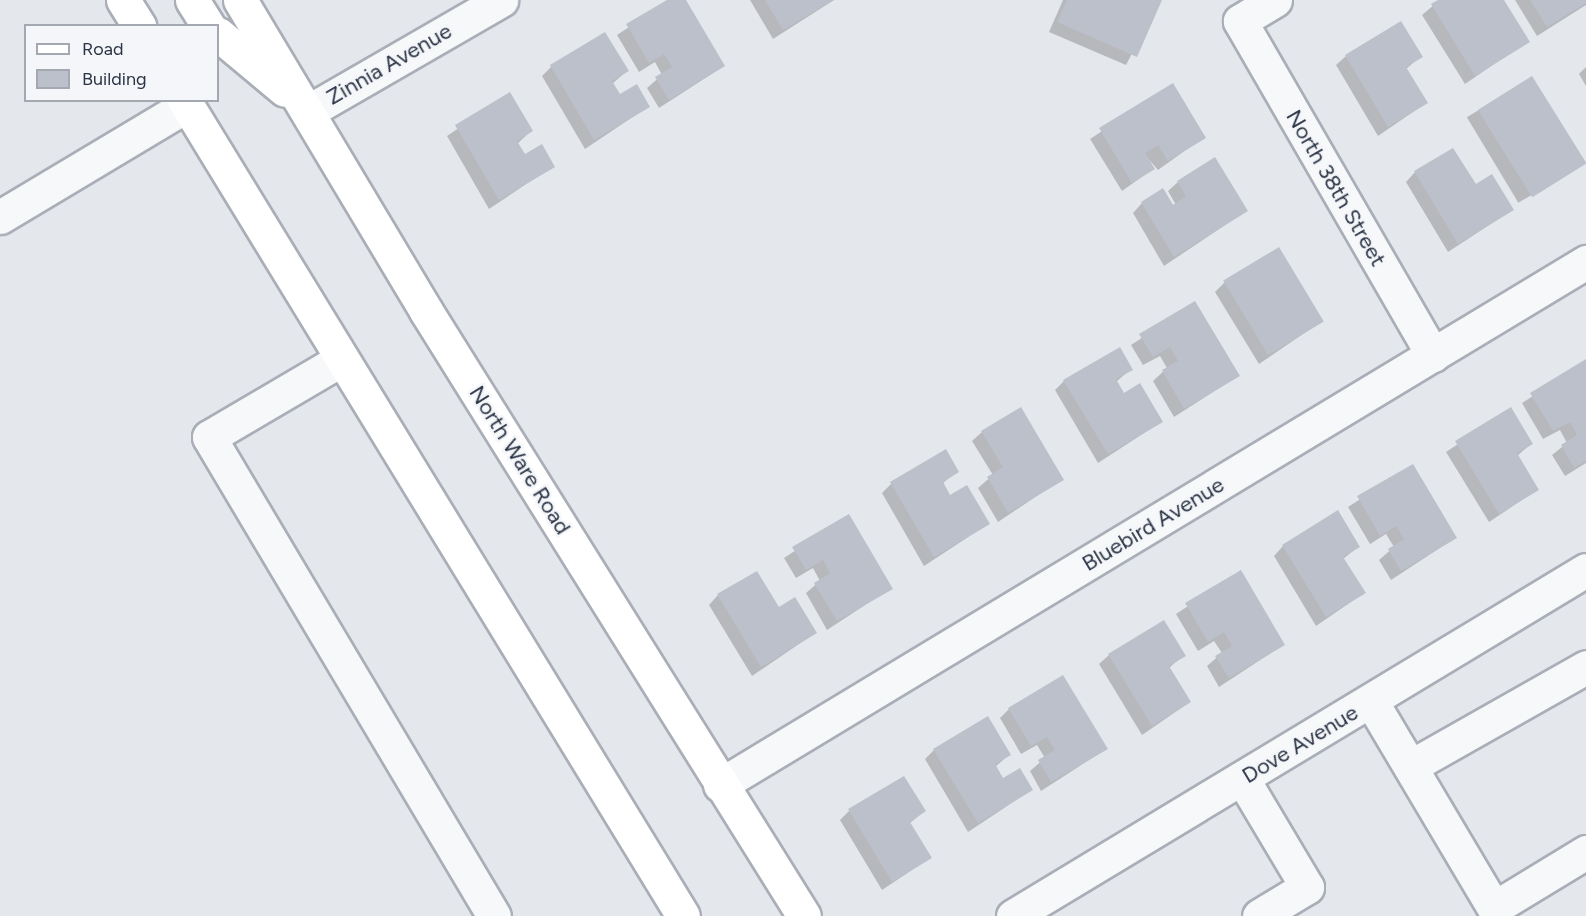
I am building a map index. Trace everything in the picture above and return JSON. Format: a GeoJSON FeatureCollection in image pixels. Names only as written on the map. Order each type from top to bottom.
{"type":"FeatureCollection","features":[{"type":"Feature","properties":{"kind":"main road"},"geometry":{"type":"LineString","coordinates":[[123,0],[138,24]]}},
{"type":"Feature","properties":{"kind":"main road"},"geometry":{"type":"LineString","coordinates":[[192,0],[207,24]]}},
{"type":"Feature","properties":{"kind":"main road","name":"North Ware Road"},"geometry":{"type":"LineString","coordinates":[[240,0],[720,785],[804,916]]}},
{"type":"Feature","properties":{"kind":"main road"},"geometry":{"type":"LineString","coordinates":[[219,34],[309,111]]}},
{"type":"Feature","properties":{"kind":"main road"},"geometry":{"type":"LineString","coordinates":[[186,103],[683,916]]}},
{"type":"Feature","properties":{"kind":"street","name":"Zinnia Avenue"},"geometry":{"type":"LineString","coordinates":[[309,111],[501,0]]}},
{"type":"Feature","properties":{"kind":"street","name":"North 38th Street"},"geometry":{"type":"LineString","coordinates":[[1275,0],[1240,21],[1433,355]]}},
{"type":"Feature","properties":{"kind":"street"},"geometry":{"type":"LineString","coordinates":[[0,217],[186,103]]}},
{"type":"Feature","properties":{"kind":"street","name":"Bluebird Avenue"},"geometry":{"type":"LineString","coordinates":[[720,785],[1586,262]]}},
{"type":"Feature","properties":{"kind":"street"},"geometry":{"type":"LineString","coordinates":[[342,359],[209,437],[494,916]]}},
{"type":"Feature","properties":{"kind":"street","name":"Dove Avenue"},"geometry":{"type":"LineString","coordinates":[[1013,916],[1586,570]]}},
{"type":"Feature","properties":{"kind":"street"},"geometry":{"type":"LineString","coordinates":[[1413,765],[1586,667]]}},
{"type":"Feature","properties":{"kind":"street"},"geometry":{"type":"LineString","coordinates":[[1371,701],[1413,765],[1494,908],[1586,852]]}},
{"type":"Feature","properties":{"kind":"street"},"geometry":{"type":"LineString","coordinates":[[1242,778],[1307,887],[1259,916]]}},
{"type":"Feature","properties":{"kind":"building"},"geometry":{"type":"Polygon","coordinates":[[[667,0],[686,0],[725,66],[669,100],[655,77],[672,67],[664,54],[649,63],[626,24],[667,0]]]}},
{"type":"Feature","properties":{"kind":"building"},"geometry":{"type":"Polygon","coordinates":[[[765,0],[834,0],[783,30],[765,0]]]}},
{"type":"Feature","properties":{"kind":"building"},"geometry":{"type":"Polygon","coordinates":[[[1067,0],[1162,0],[1137,57],[1057,22],[1067,0]]]}},
{"type":"Feature","properties":{"kind":"building"},"geometry":{"type":"Polygon","coordinates":[[[1438,0],[1504,0],[1530,42],[1475,76],[1431,4],[1438,0]]]}},
{"type":"Feature","properties":{"kind":"building"},"geometry":{"type":"Polygon","coordinates":[[[1530,0],[1586,0],[1586,3],[1547,27],[1530,0]]]}},
{"type":"Feature","properties":{"kind":"building"},"geometry":{"type":"Polygon","coordinates":[[[1401,21],[1423,57],[1406,67],[1428,103],[1388,127],[1345,55],[1401,21]]]}},
{"type":"Feature","properties":{"kind":"building"},"geometry":{"type":"Polygon","coordinates":[[[605,32],[629,71],[612,81],[620,94],[637,84],[650,107],[594,140],[550,65],[605,32]]]}},
{"type":"Feature","properties":{"kind":"building"},"geometry":{"type":"Polygon","coordinates":[[[1532,76],[1586,162],[1532,197],[1478,110],[1532,76]]]}},
{"type":"Feature","properties":{"kind":"building"},"geometry":{"type":"Polygon","coordinates":[[[1173,83],[1206,138],[1168,161],[1158,145],[1145,153],[1155,169],[1132,183],[1099,128],[1173,83]]]}},
{"type":"Feature","properties":{"kind":"building"},"geometry":{"type":"Polygon","coordinates":[[[510,92],[533,131],[517,141],[525,154],[542,144],[555,167],[499,200],[455,125],[510,92]]]}},
{"type":"Feature","properties":{"kind":"building"},"geometry":{"type":"Polygon","coordinates":[[[1453,148],[1476,184],[1492,174],[1514,210],[1458,244],[1414,171],[1453,148]]]}},
{"type":"Feature","properties":{"kind":"building"},"geometry":{"type":"Polygon","coordinates":[[[1215,157],[1248,211],[1174,257],[1141,202],[1163,188],[1173,205],[1186,196],[1177,181],[1215,157]]]}},
{"type":"Feature","properties":{"kind":"building"},"geometry":{"type":"Polygon","coordinates":[[[1279,247],[1324,322],[1268,355],[1223,280],[1279,247]]]}},
{"type":"Feature","properties":{"kind":"building"},"geometry":{"type":"Polygon","coordinates":[[[1195,301],[1240,376],[1184,409],[1162,370],[1178,361],[1170,347],[1153,357],[1139,334],[1195,301]]]}},
{"type":"Feature","properties":{"kind":"building"},"geometry":{"type":"Polygon","coordinates":[[[1120,347],[1133,370],[1116,379],[1124,393],[1140,383],[1163,422],[1108,454],[1063,380],[1120,347]]]}},
{"type":"Feature","properties":{"kind":"building"},"geometry":{"type":"Polygon","coordinates":[[[1586,359],[1586,461],[1574,468],[1561,445],[1577,435],[1570,422],[1553,431],[1530,393],[1586,359]]]}},
{"type":"Feature","properties":{"kind":"building"},"geometry":{"type":"Polygon","coordinates":[[[1021,407],[1064,480],[1008,513],[987,477],[1003,467],[981,431],[1021,407]]]}},
{"type":"Feature","properties":{"kind":"building"},"geometry":{"type":"Polygon","coordinates":[[[1511,407],[1533,444],[1517,453],[1539,490],[1499,514],[1455,441],[1511,407]]]}},
{"type":"Feature","properties":{"kind":"building"},"geometry":{"type":"Polygon","coordinates":[[[946,449],[959,472],[943,482],[950,495],[967,485],[990,524],[934,557],[890,482],[946,449]]]}},
{"type":"Feature","properties":{"kind":"building"},"geometry":{"type":"Polygon","coordinates":[[[1413,464],[1457,538],[1401,571],[1388,549],[1404,539],[1396,526],[1380,536],[1357,496],[1413,464]]]}},
{"type":"Feature","properties":{"kind":"building"},"geometry":{"type":"Polygon","coordinates":[[[1338,510],[1360,547],[1343,557],[1366,593],[1326,617],[1282,545],[1338,510]]]}},
{"type":"Feature","properties":{"kind":"building"},"geometry":{"type":"Polygon","coordinates":[[[849,514],[893,589],[837,621],[814,583],[830,573],[823,560],[806,570],[792,547],[849,514]]]}},
{"type":"Feature","properties":{"kind":"building"},"geometry":{"type":"Polygon","coordinates":[[[1241,570],[1285,645],[1229,678],[1215,656],[1232,646],[1224,632],[1208,642],[1185,603],[1241,570]]]}},
{"type":"Feature","properties":{"kind":"building"},"geometry":{"type":"Polygon","coordinates":[[[757,571],[779,607],[795,597],[817,633],[761,667],[717,594],[757,571]]]}},
{"type":"Feature","properties":{"kind":"building"},"geometry":{"type":"Polygon","coordinates":[[[1164,620],[1186,656],[1169,666],[1191,702],[1152,726],[1108,654],[1164,620]]]}},
{"type":"Feature","properties":{"kind":"building"},"geometry":{"type":"Polygon","coordinates":[[[1063,675],[1108,749],[1051,782],[1038,760],[1055,750],[1047,737],[1031,746],[1008,708],[1063,675]]]}},
{"type":"Feature","properties":{"kind":"building"},"geometry":{"type":"Polygon","coordinates":[[[988,716],[1011,755],[995,764],[1003,778],[1020,768],[1033,790],[978,823],[933,749],[988,716]]]}},
{"type":"Feature","properties":{"kind":"building"},"geometry":{"type":"Polygon","coordinates":[[[904,776],[926,811],[910,822],[932,858],[892,882],[848,809],[904,776]]]}}]}
